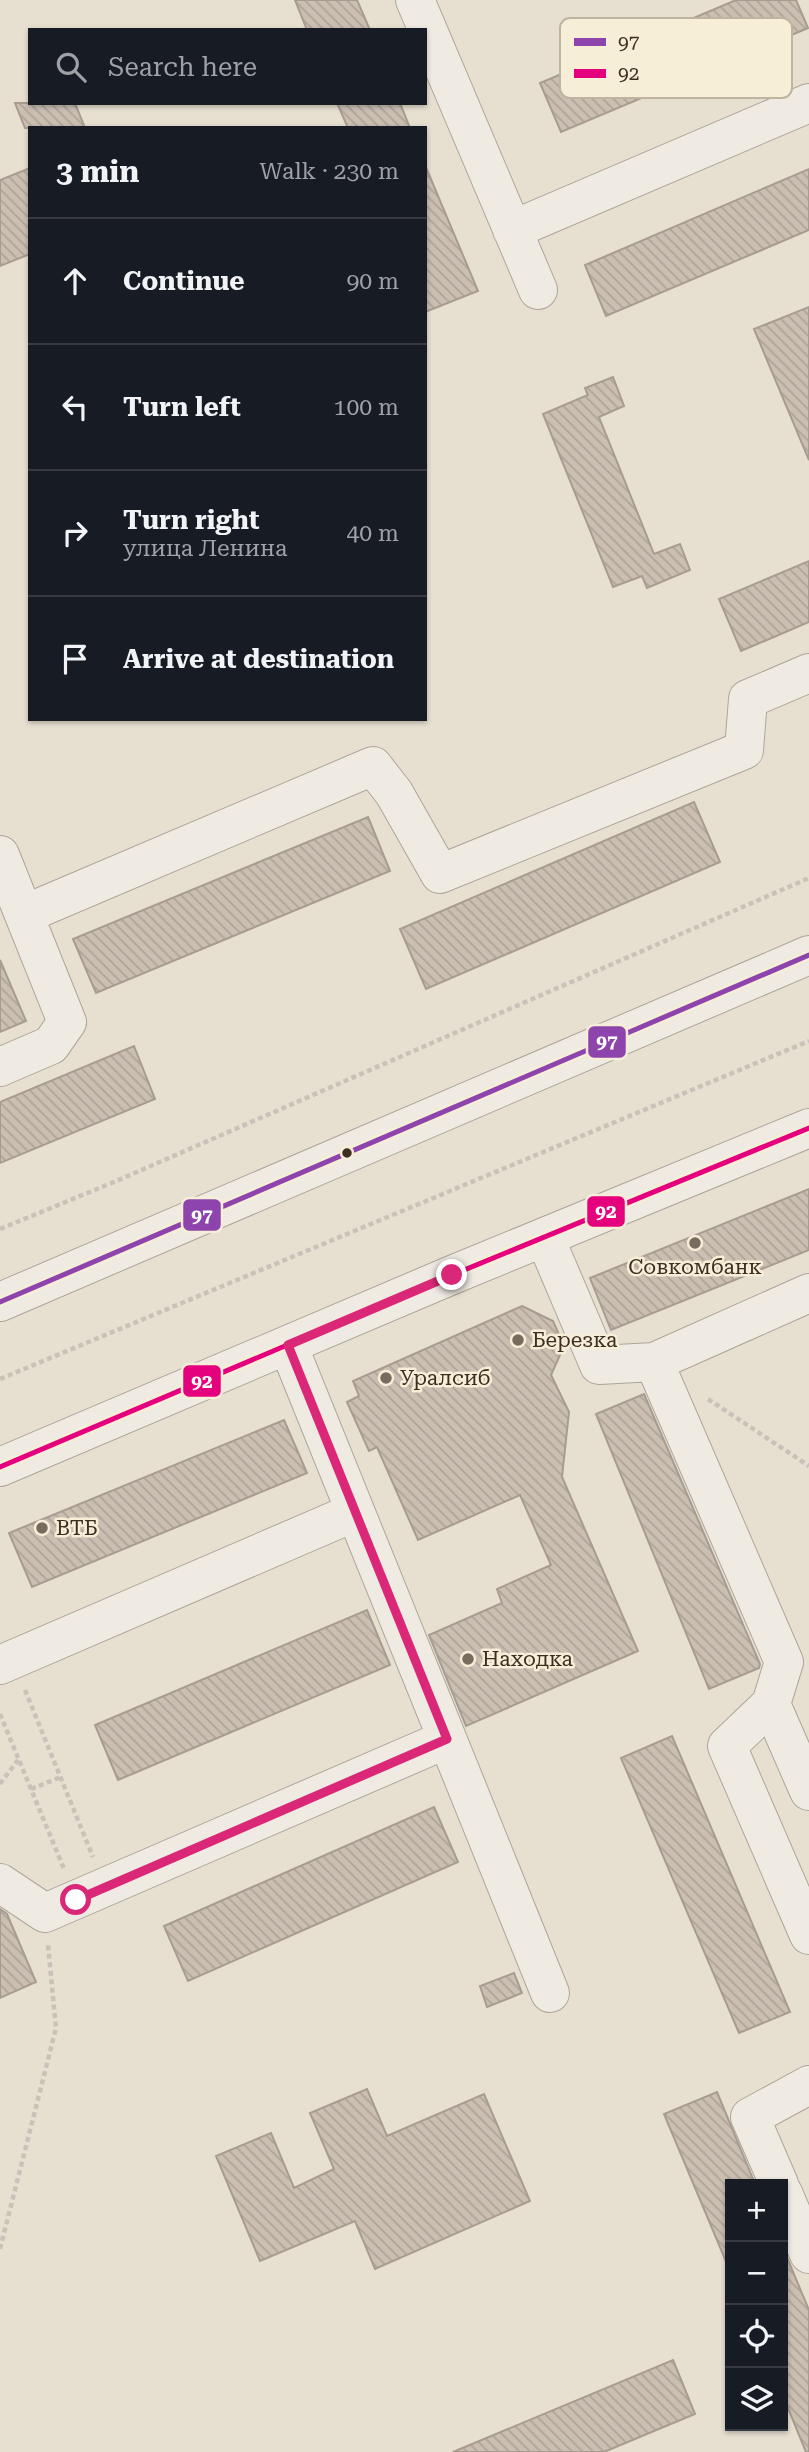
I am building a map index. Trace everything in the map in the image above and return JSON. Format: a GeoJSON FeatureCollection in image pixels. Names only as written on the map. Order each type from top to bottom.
{"type":"FeatureCollection","features":[{"type":"Feature","properties":{"kind":"street"},"geometry":{"type":"LineString","coordinates":[[415,0],[427,28]]}},
{"type":"Feature","properties":{"kind":"street"},"geometry":{"type":"LineString","coordinates":[[427,28],[538,290]]}},
{"type":"Feature","properties":{"kind":"street"},"geometry":{"type":"LineString","coordinates":[[512,230],[809,103]]}},
{"type":"Feature","properties":{"kind":"street"},"geometry":{"type":"LineString","coordinates":[[24,914],[373,766],[394,793],[440,874],[744,750],[748,699],[809,673]]}},
{"type":"Feature","properties":{"kind":"street"},"geometry":{"type":"LineString","coordinates":[[0,855],[67,1022],[51,1045],[0,1067]]}},
{"type":"Feature","properties":{"kind":"street"},"geometry":{"type":"LineString","coordinates":[[0,1302],[809,955]]}},
{"type":"Feature","properties":{"kind":"street"},"geometry":{"type":"LineString","coordinates":[[0,1467],[809,1128]]}},
{"type":"Feature","properties":{"kind":"street"},"geometry":{"type":"LineString","coordinates":[[545,1238],[599,1364],[654,1362],[809,1293]]}},
{"type":"Feature","properties":{"kind":"street"},"geometry":{"type":"LineString","coordinates":[[288,1345],[550,1993]]}},
{"type":"Feature","properties":{"kind":"street"},"geometry":{"type":"LineString","coordinates":[[654,1362],[784,1662],[771,1704],[727,1746],[809,1934]]}},
{"type":"Feature","properties":{"kind":"street"},"geometry":{"type":"LineString","coordinates":[[6,1663],[355,1513]]}},
{"type":"Feature","properties":{"kind":"street"},"geometry":{"type":"LineString","coordinates":[[771,1704],[809,1790]]}},
{"type":"Feature","properties":{"kind":"street"},"geometry":{"type":"LineString","coordinates":[[0,1883],[76,1900],[447,1739]]}},
{"type":"Feature","properties":{"kind":"street"},"geometry":{"type":"LineString","coordinates":[[777,2179],[750,2117],[809,2085]]}},
{"type":"Feature","properties":{"kind":"street"},"geometry":{"type":"LineString","coordinates":[[788,2205],[809,2254]]}},
{"type":"Feature","properties":{"kind":"path"},"geometry":{"type":"LineString","coordinates":[[0,1229],[114,1182],[809,878]]}},
{"type":"Feature","properties":{"kind":"path"},"geometry":{"type":"LineString","coordinates":[[0,1379],[809,1041]]}},
{"type":"Feature","properties":{"kind":"path"},"geometry":{"type":"LineString","coordinates":[[707,1399],[809,1466]]}},
{"type":"Feature","properties":{"kind":"path"},"geometry":{"type":"LineString","coordinates":[[0,2249],[56,2028],[76,1900],[61,1777],[6,1663]]}},
{"type":"Feature","properties":{"kind":"path"},"geometry":{"type":"LineString","coordinates":[[0,1714],[76,1900]]}},
{"type":"Feature","properties":{"kind":"path"},"geometry":{"type":"LineString","coordinates":[[0,1784],[18,1759]]}},
{"type":"Feature","properties":{"kind":"path"},"geometry":{"type":"LineString","coordinates":[[31,1789],[61,1777]]}},
{"type":"Feature","properties":{"kind":"building"},"geometry":{"type":"Polygon","coordinates":[[[295,0],[357,0],[369,28],[306,28],[295,0]]]}},
{"type":"Feature","properties":{"kind":"building"},"geometry":{"type":"Polygon","coordinates":[[[736,0],[796,0],[808,28],[792,35],[792,18],[693,18],[736,0]]]}},
{"type":"Feature","properties":{"kind":"building"},"geometry":{"type":"Polygon","coordinates":[[[560,75],[560,98],[642,98],[561,132],[540,83],[560,75]]]}},
{"type":"Feature","properties":{"kind":"building"},"geometry":{"type":"Polygon","coordinates":[[[15,103],[76,105],[84,126],[28,126],[25,128],[15,103]]]}},
{"type":"Feature","properties":{"kind":"building"},"geometry":{"type":"Polygon","coordinates":[[[338,105],[401,105],[409,126],[347,126],[338,105]]]}},
{"type":"Feature","properties":{"kind":"building"},"geometry":{"type":"Polygon","coordinates":[[[28,169],[28,255],[0,266],[0,180],[28,169]]]}},
{"type":"Feature","properties":{"kind":"building"},"geometry":{"type":"Polygon","coordinates":[[[809,169],[809,230],[606,316],[585,265],[809,169]]]}},
{"type":"Feature","properties":{"kind":"building"},"geometry":{"type":"Polygon","coordinates":[[[427,170],[478,291],[427,311],[427,170]]]}},
{"type":"Feature","properties":{"kind":"building"},"geometry":{"type":"Polygon","coordinates":[[[809,307],[809,460],[754,329],[809,307]]]}},
{"type":"Feature","properties":{"kind":"building"},"geometry":{"type":"Polygon","coordinates":[[[613,377],[624,406],[599,417],[654,554],[680,544],[690,570],[647,588],[642,576],[613,587],[543,414],[588,395],[585,388],[613,377]]]}},
{"type":"Feature","properties":{"kind":"building"},"geometry":{"type":"Polygon","coordinates":[[[809,561],[809,622],[741,651],[719,599],[809,561]]]}},
{"type":"Feature","properties":{"kind":"building"},"geometry":{"type":"Polygon","coordinates":[[[694,802],[720,862],[426,989],[400,929],[694,802]]]}},
{"type":"Feature","properties":{"kind":"building"},"geometry":{"type":"Polygon","coordinates":[[[368,817],[390,871],[96,993],[73,939],[368,817]]]}},
{"type":"Feature","properties":{"kind":"building"},"geometry":{"type":"Polygon","coordinates":[[[0,960],[26,1021],[0,1032],[0,960]]]}},
{"type":"Feature","properties":{"kind":"building"},"geometry":{"type":"Polygon","coordinates":[[[134,1046],[155,1099],[0,1163],[0,1102],[134,1046]]]}},
{"type":"Feature","properties":{"kind":"building"},"geometry":{"type":"Polygon","coordinates":[[[809,1189],[809,1250],[611,1330],[590,1278],[809,1189]]]}},
{"type":"Feature","properties":{"kind":"building"},"geometry":{"type":"Polygon","coordinates":[[[522,1306],[553,1321],[564,1346],[551,1375],[569,1412],[562,1477],[638,1651],[466,1726],[429,1635],[502,1603],[497,1589],[551,1565],[520,1495],[418,1540],[377,1447],[369,1451],[347,1402],[359,1396],[353,1381],[522,1306]]]}},
{"type":"Feature","properties":{"kind":"building"},"geometry":{"type":"Polygon","coordinates":[[[644,1394],[760,1664],[759,1668],[709,1689],[596,1414],[644,1394]]]}},
{"type":"Feature","properties":{"kind":"building"},"geometry":{"type":"Polygon","coordinates":[[[284,1420],[307,1473],[32,1587],[9,1533],[284,1420]]]}},
{"type":"Feature","properties":{"kind":"building"},"geometry":{"type":"Polygon","coordinates":[[[367,1610],[390,1665],[118,1780],[95,1725],[367,1610]]]}},
{"type":"Feature","properties":{"kind":"building"},"geometry":{"type":"Polygon","coordinates":[[[672,1736],[790,2012],[739,2033],[621,1758],[672,1736]]]}},
{"type":"Feature","properties":{"kind":"building"},"geometry":{"type":"Polygon","coordinates":[[[434,1807],[458,1862],[188,1981],[164,1926],[434,1807]]]}},
{"type":"Feature","properties":{"kind":"building"},"geometry":{"type":"Polygon","coordinates":[[[0,1909],[7,1914],[36,1982],[0,1998],[0,1909]]]}},
{"type":"Feature","properties":{"kind":"building"},"geometry":{"type":"Polygon","coordinates":[[[514,1973],[522,1993],[487,2007],[480,1986],[514,1973]]]}},
{"type":"Feature","properties":{"kind":"building"},"geometry":{"type":"Polygon","coordinates":[[[367,2089],[387,2136],[484,2094],[530,2201],[375,2269],[355,2221],[260,2261],[216,2156],[271,2133],[294,2188],[334,2169],[310,2113],[367,2089]]]}},
{"type":"Feature","properties":{"kind":"building"},"geometry":{"type":"Polygon","coordinates":[[[717,2092],[753,2179],[725,2179],[725,2259],[664,2114],[717,2092]]]}},
{"type":"Feature","properties":{"kind":"building"},"geometry":{"type":"Polygon","coordinates":[[[788,2260],[809,2310],[809,2452],[806,2452],[788,2408],[788,2260]]]}},
{"type":"Feature","properties":{"kind":"building"},"geometry":{"type":"Polygon","coordinates":[[[673,2360],[695,2414],[604,2452],[453,2452],[673,2360]]]}},
{"type":"Feature","properties":{"kind":"transit line","name":"97"},"geometry":{"type":"LineString","coordinates":[[0,1302],[809,955]]}},
{"type":"Feature","properties":{"kind":"transit line","name":"92"},"geometry":{"type":"LineString","coordinates":[[0,1467],[452,1275],[809,1128]]}},
{"type":"Feature","properties":{"kind":"place","name":"Совкомбанк"},"geometry":{"type":"Point","coordinates":[695,1243]}},
{"type":"Feature","properties":{"kind":"place","name":"Березка"},"geometry":{"type":"Point","coordinates":[518,1340]}},
{"type":"Feature","properties":{"kind":"place","name":"Уралсиб"},"geometry":{"type":"Point","coordinates":[386,1378]}},
{"type":"Feature","properties":{"kind":"place","name":"ВТБ"},"geometry":{"type":"Point","coordinates":[42,1528]}},
{"type":"Feature","properties":{"kind":"place","name":"Находка"},"geometry":{"type":"Point","coordinates":[468,1659]}},
{"type":"Feature","properties":{"kind":"route"},"geometry":{"type":"LineString","coordinates":[[76,1900],[447,1739],[288,1345],[452,1275]]}}]}
